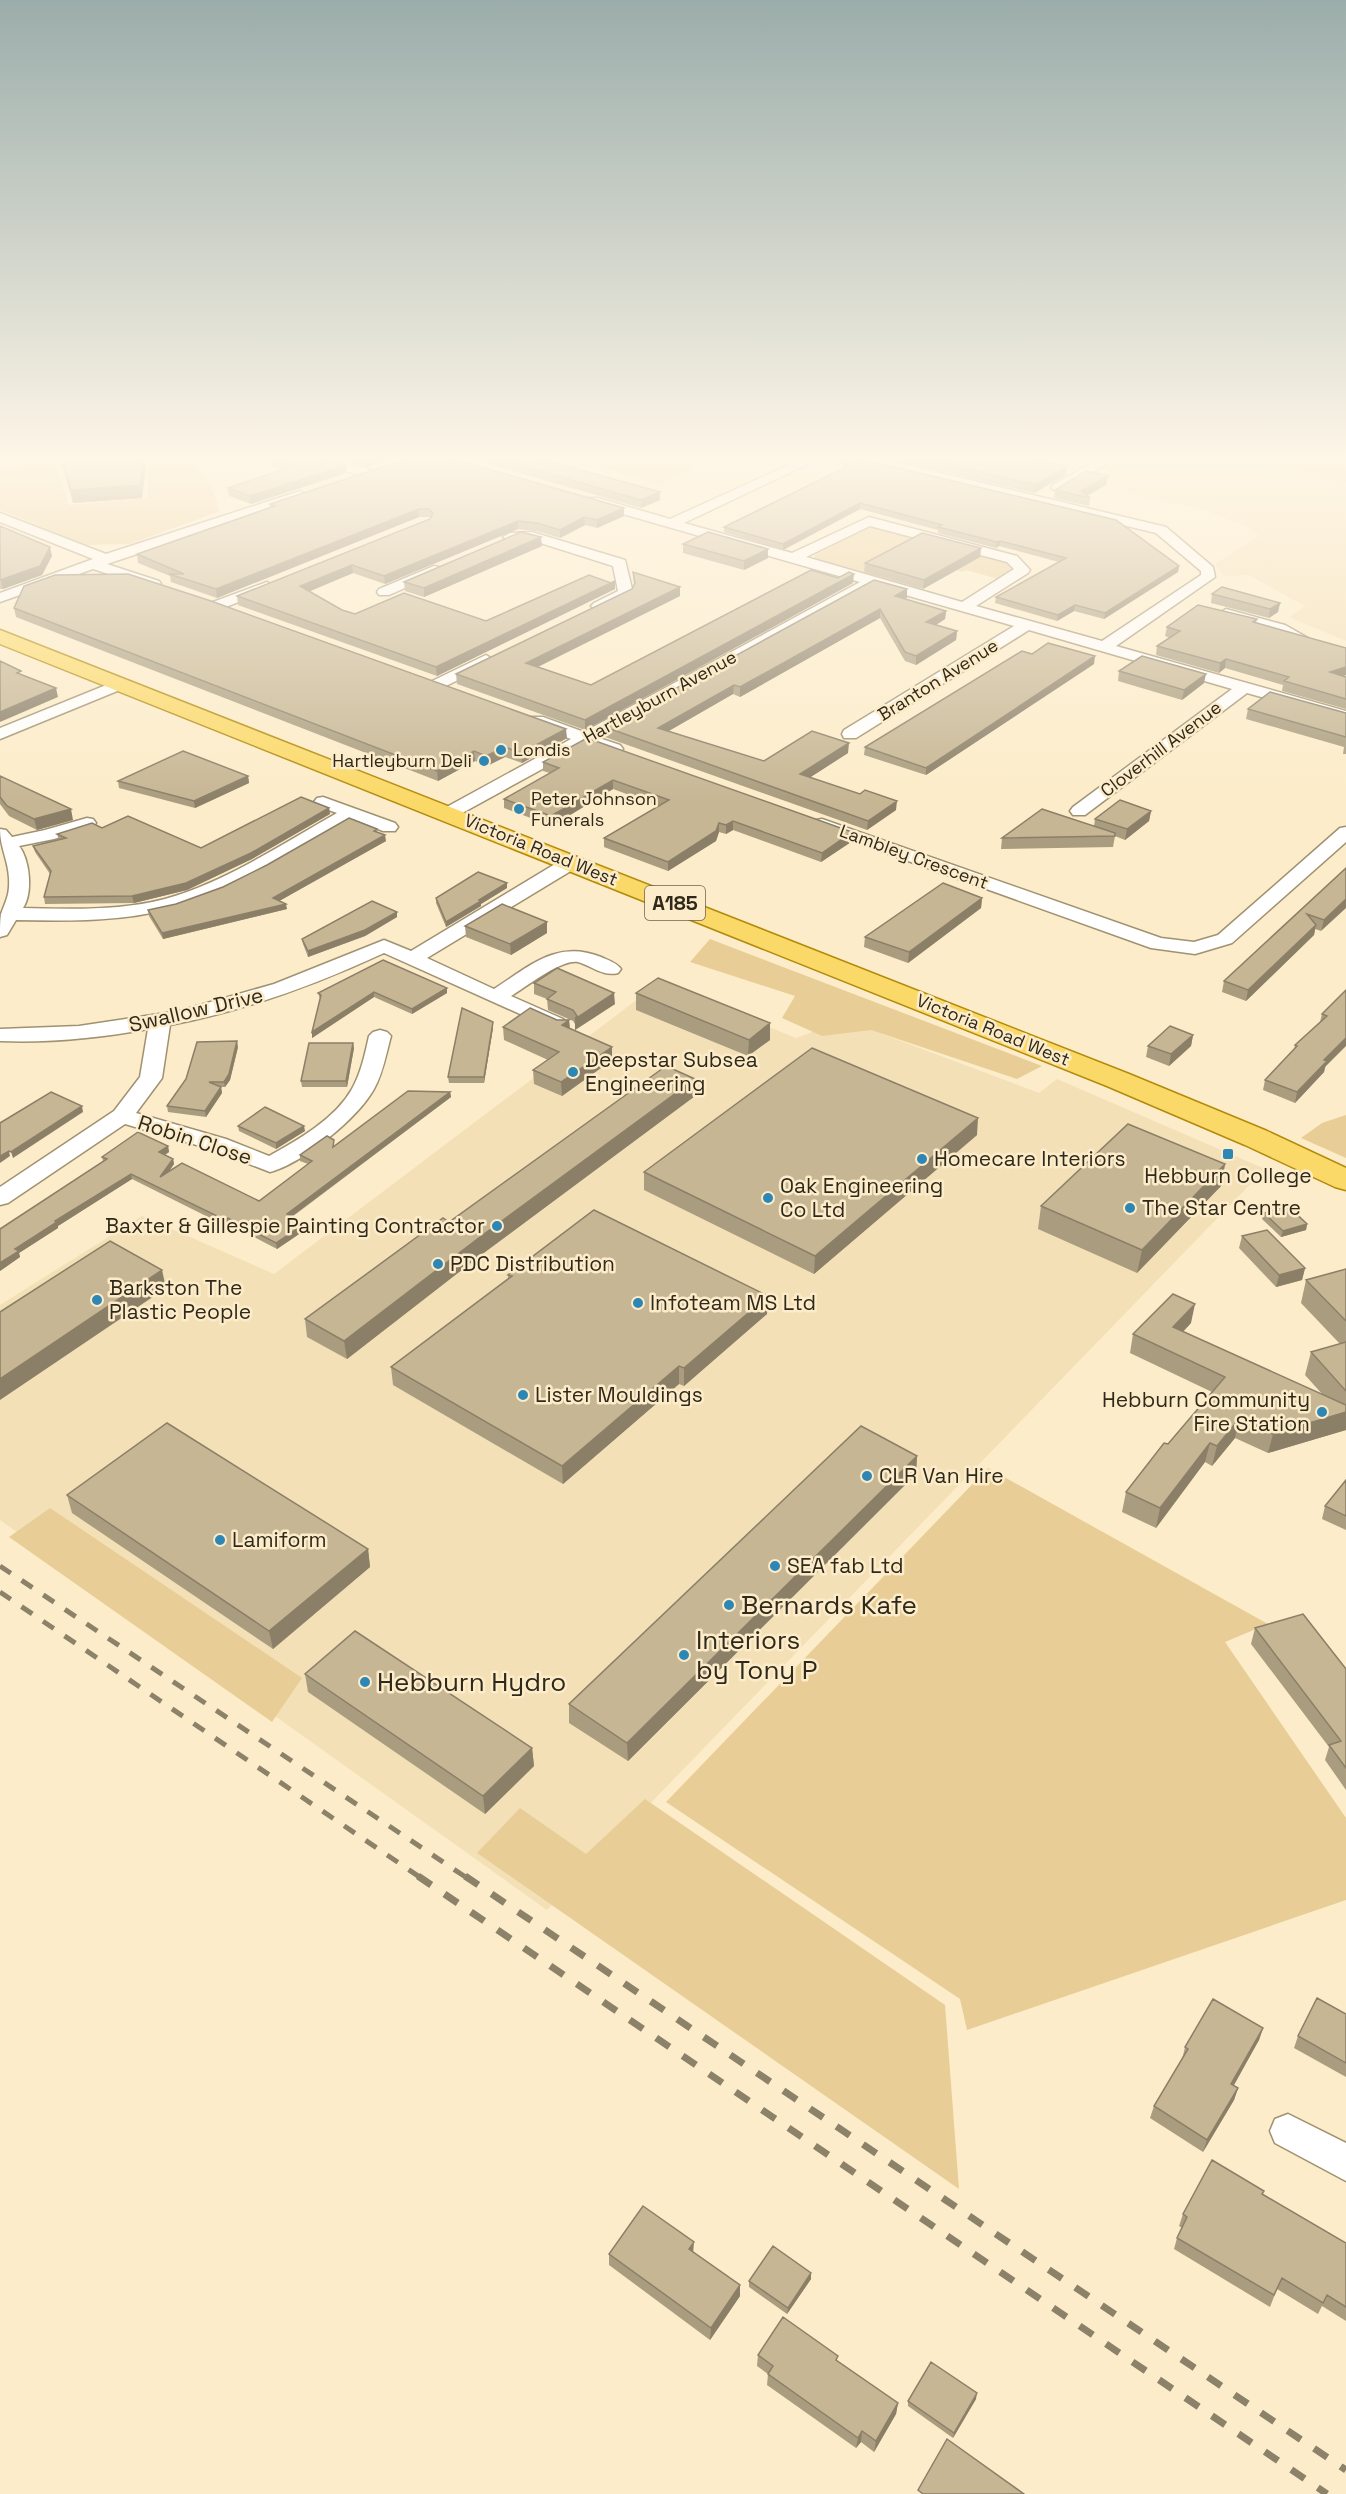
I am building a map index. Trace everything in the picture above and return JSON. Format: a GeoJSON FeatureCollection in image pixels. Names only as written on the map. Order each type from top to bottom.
{"type":"FeatureCollection","features":[{"type":"Feature","properties":{"kind":"main road","name":"Victoria Road West"},"geometry":{"type":"LineString","coordinates":[[0,636],[1118,1080],[1256,1138],[1346,1180]]}},
{"type":"Feature","properties":{"kind":"street"},"geometry":{"type":"LineString","coordinates":[[0,598],[75,570]]}},
{"type":"Feature","properties":{"kind":"street"},"geometry":{"type":"LineString","coordinates":[[124,570],[173,590]]}},
{"type":"Feature","properties":{"kind":"street"},"geometry":{"type":"LineString","coordinates":[[384,592],[435,570]]}},
{"type":"Feature","properties":{"kind":"street"},"geometry":{"type":"LineString","coordinates":[[584,614],[626,593],[621,570]]}},
{"type":"Feature","properties":{"kind":"street"},"geometry":{"type":"LineString","coordinates":[[835,570],[1346,717]]}},
{"type":"Feature","properties":{"kind":"street"},"geometry":{"type":"LineString","coordinates":[[964,607],[1022,570]]}},
{"type":"Feature","properties":{"kind":"street"},"geometry":{"type":"LineString","coordinates":[[1104,647],[1208,577],[1208,570]]}},
{"type":"Feature","properties":{"kind":"street"},"geometry":{"type":"LineString","coordinates":[[239,613],[212,604],[283,579]]}},
{"type":"Feature","properties":{"kind":"street","name":"Hartleyburn Avenue"},"geometry":{"type":"LineString","coordinates":[[449,813],[872,581]]}},
{"type":"Feature","properties":{"kind":"street"},"geometry":{"type":"LineString","coordinates":[[1175,601],[1280,628],[1300,638]]}},
{"type":"Feature","properties":{"kind":"street","name":"Branton Avenue"},"geometry":{"type":"LineString","coordinates":[[850,734],[1027,625]]}},
{"type":"Feature","properties":{"kind":"street"},"geometry":{"type":"LineString","coordinates":[[436,685],[499,654]]}},
{"type":"Feature","properties":{"kind":"street"},"geometry":{"type":"LineString","coordinates":[[415,677],[457,692]]}},
{"type":"Feature","properties":{"kind":"street"},"geometry":{"type":"LineString","coordinates":[[0,734],[121,684]]}},
{"type":"Feature","properties":{"kind":"street","name":"Cloverhill Avenue"},"geometry":{"type":"LineString","coordinates":[[1079,811],[1243,688]]}},
{"type":"Feature","properties":{"kind":"street"},"geometry":{"type":"LineString","coordinates":[[521,716],[629,755]]}},
{"type":"Feature","properties":{"kind":"street"},"geometry":{"type":"LineString","coordinates":[[322,802],[389,827]]}},
{"type":"Feature","properties":{"kind":"street"},"geometry":{"type":"LineString","coordinates":[[10,914],[72,915],[145,909],[200,893],[256,866],[351,813]]}},
{"type":"Feature","properties":{"kind":"street","name":"Lambley Crescent"},"geometry":{"type":"LineString","coordinates":[[808,819],[1158,944],[1195,948],[1225,939],[1346,832]]}},
{"type":"Feature","properties":{"kind":"street"},"geometry":{"type":"LineString","coordinates":[[3,838],[48,835],[87,824]]}},
{"type":"Feature","properties":{"kind":"street"},"geometry":{"type":"LineString","coordinates":[[0,931],[16,903],[19,879],[15,853],[3,838]]}},
{"type":"Feature","properties":{"kind":"street"},"geometry":{"type":"LineString","coordinates":[[413,958],[572,862]]}},
{"type":"Feature","properties":{"kind":"street","name":"Swallow Drive"},"geometry":{"type":"LineString","coordinates":[[0,1035],[70,1033],[160,1022],[264,996],[324,974],[384,946],[413,958]]}},
{"type":"Feature","properties":{"kind":"street"},"geometry":{"type":"LineString","coordinates":[[495,997],[568,954],[611,969]]}},
{"type":"Feature","properties":{"kind":"street"},"geometry":{"type":"LineString","coordinates":[[413,958],[565,1027]]}},
{"type":"Feature","properties":{"kind":"street","name":"Robin Close"},"geometry":{"type":"LineString","coordinates":[[0,1198],[122,1116],[151,1078],[160,1022]]}},
{"type":"Feature","properties":{"kind":"street","name":"Robin Close"},"geometry":{"type":"LineString","coordinates":[[122,1116],[218,1144],[270,1165],[314,1140],[359,1096],[375,1057],[380,1036]]}},
{"type":"Feature","properties":{"kind":"street"},"geometry":{"type":"LineString","coordinates":[[1288,2131],[1346,2163]]}},
{"type":"Feature","properties":{"kind":"shaded area"},"geometry":{"type":"Polygon","coordinates":[[[858,570],[912,570],[923,583],[916,587],[858,570]]]}},
{"type":"Feature","properties":{"kind":"shaded area"},"geometry":{"type":"Polygon","coordinates":[[[967,570],[1012,570],[998,579],[967,570]]]}},
{"type":"Feature","properties":{"kind":"shaded area"},"geometry":{"type":"Polygon","coordinates":[[[1219,570],[1346,570],[1346,641],[1289,617],[1305,606],[1249,575],[1223,576],[1219,570]]]}},
{"type":"Feature","properties":{"kind":"shaded area"},"geometry":{"type":"Polygon","coordinates":[[[710,939],[1042,1066],[1017,1079],[871,1030],[822,1036],[782,1018],[795,996],[690,962],[710,939]]]}},
{"type":"Feature","properties":{"kind":"shaded area"},"geometry":{"type":"Polygon","coordinates":[[[659,983],[796,1038],[845,1020],[1039,1093],[1057,1079],[1265,1169],[547,1910],[0,1520],[0,1305],[142,1216],[274,1274],[659,983]]]}},
{"type":"Feature","properties":{"kind":"shaded area"},"geometry":{"type":"Polygon","coordinates":[[[1346,1115],[1346,1158],[1301,1138],[1322,1123],[1346,1115]]]}},
{"type":"Feature","properties":{"kind":"shaded area"},"geometry":{"type":"Polygon","coordinates":[[[988,1468],[1268,1624],[1225,1642],[1346,1818],[1346,1900],[967,2030],[960,1999],[666,1802],[988,1468]]]}},
{"type":"Feature","properties":{"kind":"shaded area"},"geometry":{"type":"Polygon","coordinates":[[[50,1508],[302,1678],[272,1722],[9,1537],[50,1508]]]}},
{"type":"Feature","properties":{"kind":"shaded area"},"geometry":{"type":"Polygon","coordinates":[[[645,1799],[945,2005],[959,2189],[477,1853],[520,1808],[586,1854],[645,1799]]]}},
{"type":"Feature","properties":{"kind":"building"},"geometry":{"type":"Polygon","coordinates":[[[0,570],[27,570],[0,580],[0,570]]]}},
{"type":"Feature","properties":{"kind":"building"},"geometry":{"type":"Polygon","coordinates":[[[176,570],[263,570],[216,589],[169,574],[184,574],[176,570]]]}},
{"type":"Feature","properties":{"kind":"building"},"geometry":{"type":"Polygon","coordinates":[[[301,570],[339,570],[300,586],[342,610],[355,614],[404,593],[486,621],[589,575],[611,583],[436,667],[237,596],[301,570]]]}},
{"type":"Feature","properties":{"kind":"building"},"geometry":{"type":"Polygon","coordinates":[[[368,570],[398,570],[384,576],[368,570]]]}},
{"type":"Feature","properties":{"kind":"building"},"geometry":{"type":"Polygon","coordinates":[[[431,570],[464,570],[424,588],[404,582],[431,570]]]}},
{"type":"Feature","properties":{"kind":"building"},"geometry":{"type":"Polygon","coordinates":[[[810,570],[838,578],[849,572],[854,574],[585,720],[456,674],[632,589],[635,583],[633,572],[680,587],[526,663],[591,685],[810,570]]]}},
{"type":"Feature","properties":{"kind":"building"},"geometry":{"type":"Polygon","coordinates":[[[891,570],[941,570],[924,580],[891,570]]]}},
{"type":"Feature","properties":{"kind":"building"},"geometry":{"type":"Polygon","coordinates":[[[1044,570],[1172,570],[1105,613],[1075,605],[1058,615],[996,597],[1044,570]]]}},
{"type":"Feature","properties":{"kind":"building"},"geometry":{"type":"Polygon","coordinates":[[[128,574],[211,601],[566,729],[521,753],[505,747],[486,756],[474,751],[437,771],[14,608],[24,586],[55,575],[128,574]]]}},
{"type":"Feature","properties":{"kind":"building"},"geometry":{"type":"Polygon","coordinates":[[[874,580],[907,589],[895,596],[946,611],[926,622],[957,631],[916,656],[905,652],[880,609],[740,687],[734,685],[658,728],[764,761],[812,731],[849,743],[800,774],[860,794],[865,790],[897,801],[868,821],[605,727],[874,580]]]}},
{"type":"Feature","properties":{"kind":"building"},"geometry":{"type":"Polygon","coordinates":[[[1222,587],[1280,603],[1270,609],[1212,594],[1222,587]]]}},
{"type":"Feature","properties":{"kind":"building"},"geometry":{"type":"Polygon","coordinates":[[[1198,605],[1257,619],[1253,622],[1346,648],[1346,667],[1330,672],[1346,677],[1346,699],[1284,681],[1289,677],[1226,659],[1220,663],[1157,646],[1180,631],[1167,627],[1198,605]]]}},
{"type":"Feature","properties":{"kind":"building"},"geometry":{"type":"Polygon","coordinates":[[[1048,643],[1095,656],[926,768],[865,747],[1022,651],[1032,654],[1048,643]]]}},
{"type":"Feature","properties":{"kind":"building"},"geometry":{"type":"Polygon","coordinates":[[[1142,656],[1206,674],[1184,690],[1119,671],[1142,656]]]}},
{"type":"Feature","properties":{"kind":"building"},"geometry":{"type":"Polygon","coordinates":[[[0,661],[21,671],[17,673],[56,688],[0,712],[0,661]]]}},
{"type":"Feature","properties":{"kind":"building"},"geometry":{"type":"Polygon","coordinates":[[[1270,692],[1346,713],[1346,737],[1248,709],[1270,692]]]}},
{"type":"Feature","properties":{"kind":"building"},"geometry":{"type":"Polygon","coordinates":[[[587,738],[852,832],[822,853],[733,821],[726,825],[719,823],[716,831],[668,862],[604,838],[669,800],[613,780],[551,816],[504,799],[559,768],[543,762],[587,738]]]}},
{"type":"Feature","properties":{"kind":"building"},"geometry":{"type":"Polygon","coordinates":[[[183,751],[248,776],[194,801],[118,781],[183,751]]]}},
{"type":"Feature","properties":{"kind":"building"},"geometry":{"type":"Polygon","coordinates":[[[0,776],[71,809],[34,819],[7,806],[0,797],[0,776]]]}},
{"type":"Feature","properties":{"kind":"building"},"geometry":{"type":"Polygon","coordinates":[[[301,797],[329,808],[251,853],[186,883],[132,896],[44,897],[51,871],[33,846],[66,838],[57,834],[92,823],[102,828],[128,816],[201,848],[301,797]]]}},
{"type":"Feature","properties":{"kind":"building"},"geometry":{"type":"Polygon","coordinates":[[[1120,800],[1151,811],[1127,829],[1095,819],[1120,800]]]}},
{"type":"Feature","properties":{"kind":"building"},"geometry":{"type":"Polygon","coordinates":[[[1042,809],[1115,833],[1115,836],[1002,838],[1042,809]]]}},
{"type":"Feature","properties":{"kind":"building"},"geometry":{"type":"Polygon","coordinates":[[[349,818],[377,829],[374,831],[385,835],[273,898],[286,904],[162,933],[148,910],[176,904],[223,887],[267,865],[349,818]]]}},
{"type":"Feature","properties":{"kind":"building"},"geometry":{"type":"Polygon","coordinates":[[[1346,868],[1346,899],[1324,920],[1307,914],[1316,925],[1248,990],[1224,981],[1346,868]]]}},
{"type":"Feature","properties":{"kind":"building"},"geometry":{"type":"Polygon","coordinates":[[[478,872],[507,883],[446,922],[436,898],[478,872]]]}},
{"type":"Feature","properties":{"kind":"building"},"geometry":{"type":"Polygon","coordinates":[[[943,883],[982,898],[909,952],[865,937],[943,883]]]}},
{"type":"Feature","properties":{"kind":"building"},"geometry":{"type":"Polygon","coordinates":[[[372,901],[397,912],[365,930],[308,951],[302,939],[372,901]]]}},
{"type":"Feature","properties":{"kind":"building"},"geometry":{"type":"Polygon","coordinates":[[[502,904],[547,922],[510,944],[465,926],[502,904]]]}},
{"type":"Feature","properties":{"kind":"building"},"geometry":{"type":"Polygon","coordinates":[[[383,960],[447,988],[412,1009],[374,992],[312,1032],[321,995],[318,993],[383,960]]]}},
{"type":"Feature","properties":{"kind":"building"},"geometry":{"type":"Polygon","coordinates":[[[557,968],[614,993],[575,1019],[577,1016],[573,1010],[547,999],[556,992],[534,983],[557,968]]]}},
{"type":"Feature","properties":{"kind":"building"},"geometry":{"type":"Polygon","coordinates":[[[658,978],[770,1023],[749,1040],[636,993],[658,978]]]}},
{"type":"Feature","properties":{"kind":"building"},"geometry":{"type":"Polygon","coordinates":[[[1346,990],[1346,1038],[1324,1060],[1327,1061],[1297,1092],[1265,1080],[1297,1046],[1295,1045],[1327,1016],[1322,1014],[1346,990]]]}},
{"type":"Feature","properties":{"kind":"building"},"geometry":{"type":"Polygon","coordinates":[[[462,1008],[493,1022],[484,1077],[448,1077],[462,1008]]]}},
{"type":"Feature","properties":{"kind":"building"},"geometry":{"type":"Polygon","coordinates":[[[530,1008],[557,1020],[569,1020],[562,1025],[612,1047],[561,1082],[533,1070],[559,1052],[503,1027],[530,1008]]]}},
{"type":"Feature","properties":{"kind":"building"},"geometry":{"type":"Polygon","coordinates":[[[1170,1026],[1193,1035],[1171,1054],[1148,1046],[1170,1026]]]}},
{"type":"Feature","properties":{"kind":"building"},"geometry":{"type":"Polygon","coordinates":[[[237,1041],[229,1074],[224,1082],[209,1082],[221,1087],[205,1111],[167,1106],[186,1079],[197,1042],[237,1041]]]}},
{"type":"Feature","properties":{"kind":"building"},"geometry":{"type":"Polygon","coordinates":[[[309,1043],[353,1043],[346,1081],[301,1081],[309,1043]]]}},
{"type":"Feature","properties":{"kind":"building"},"geometry":{"type":"Polygon","coordinates":[[[812,1048],[978,1118],[815,1256],[644,1172],[812,1048]]]}},
{"type":"Feature","properties":{"kind":"building"},"geometry":{"type":"Polygon","coordinates":[[[666,1066],[695,1079],[480,1237],[344,1341],[305,1319],[443,1218],[449,1222],[666,1066]]]}},
{"type":"Feature","properties":{"kind":"building"},"geometry":{"type":"Polygon","coordinates":[[[408,1091],[450,1092],[287,1214],[304,1224],[276,1243],[228,1218],[225,1220],[131,1174],[55,1221],[57,1222],[15,1249],[19,1251],[0,1263],[0,1229],[107,1159],[102,1157],[138,1132],[168,1146],[159,1152],[173,1159],[160,1177],[182,1163],[259,1201],[312,1161],[300,1155],[327,1136],[334,1140],[333,1147],[408,1091]]]}},
{"type":"Feature","properties":{"kind":"building"},"geometry":{"type":"Polygon","coordinates":[[[51,1092],[82,1106],[11,1152],[0,1156],[0,1123],[51,1092]]]}},
{"type":"Feature","properties":{"kind":"building"},"geometry":{"type":"Polygon","coordinates":[[[265,1107],[304,1126],[276,1143],[238,1126],[265,1107]]]}},
{"type":"Feature","properties":{"kind":"building","name":"The Star Centre"},"geometry":{"type":"Polygon","coordinates":[[[1128,1124],[1225,1164],[1142,1250],[1041,1206],[1128,1124]]]}},
{"type":"Feature","properties":{"kind":"building"},"geometry":{"type":"Polygon","coordinates":[[[1288,1206],[1307,1224],[1283,1231],[1264,1213],[1288,1206]]]}},
{"type":"Feature","properties":{"kind":"building"},"geometry":{"type":"Polygon","coordinates":[[[594,1210],[768,1296],[684,1368],[679,1366],[562,1466],[391,1367],[512,1276],[508,1275],[594,1210]]]}},
{"type":"Feature","properties":{"kind":"building"},"geometry":{"type":"Polygon","coordinates":[[[1267,1230],[1305,1268],[1279,1275],[1242,1236],[1267,1230]]]}},
{"type":"Feature","properties":{"kind":"building"},"geometry":{"type":"Polygon","coordinates":[[[110,1241],[162,1270],[0,1379],[0,1312],[110,1241]]]}},
{"type":"Feature","properties":{"kind":"building"},"geometry":{"type":"Polygon","coordinates":[[[1346,1269],[1346,1321],[1306,1280],[1346,1269]]]}},
{"type":"Feature","properties":{"kind":"building"},"geometry":{"type":"Polygon","coordinates":[[[1173,1294],[1195,1304],[1173,1327],[1346,1405],[1346,1412],[1273,1434],[1239,1419],[1217,1446],[1210,1443],[1160,1508],[1126,1492],[1164,1443],[1168,1444],[1225,1377],[1133,1334],[1173,1294]]]}},
{"type":"Feature","properties":{"kind":"building"},"geometry":{"type":"Polygon","coordinates":[[[1346,1342],[1346,1391],[1311,1352],[1346,1342]]]}},
{"type":"Feature","properties":{"kind":"building","name":"Lamiform"},"geometry":{"type":"Polygon","coordinates":[[[167,1423],[368,1549],[269,1631],[67,1495],[167,1423]]]}},
{"type":"Feature","properties":{"kind":"building"},"geometry":{"type":"Polygon","coordinates":[[[861,1426],[917,1456],[627,1743],[569,1704],[861,1426]]]}},
{"type":"Feature","properties":{"kind":"building"},"geometry":{"type":"Polygon","coordinates":[[[1346,1480],[1346,1516],[1325,1506],[1346,1480]]]}},
{"type":"Feature","properties":{"kind":"building"},"geometry":{"type":"Polygon","coordinates":[[[1303,1614],[1346,1669],[1346,1768],[1329,1745],[1341,1741],[1255,1628],[1303,1614]]]}},
{"type":"Feature","properties":{"kind":"building"},"geometry":{"type":"Polygon","coordinates":[[[355,1631],[532,1748],[483,1796],[305,1674],[355,1631]]]}},
{"type":"Feature","properties":{"kind":"building"},"geometry":{"type":"Polygon","coordinates":[[[1317,1998],[1346,2014],[1346,2063],[1298,2036],[1317,1998]]]}},
{"type":"Feature","properties":{"kind":"building"},"geometry":{"type":"Polygon","coordinates":[[[1213,1999],[1263,2028],[1231,2084],[1238,2088],[1207,2140],[1154,2106],[1188,2049],[1185,2047],[1213,1999]]]}},
{"type":"Feature","properties":{"kind":"building"},"geometry":{"type":"Polygon","coordinates":[[[1212,2160],[1264,2191],[1262,2194],[1346,2243],[1346,2307],[1327,2295],[1323,2303],[1282,2278],[1274,2295],[1177,2238],[1187,2217],[1183,2214],[1212,2160]]]}},
{"type":"Feature","properties":{"kind":"building"},"geometry":{"type":"Polygon","coordinates":[[[643,2206],[694,2242],[689,2249],[740,2285],[711,2328],[609,2254],[643,2206]]]}},
{"type":"Feature","properties":{"kind":"building"},"geometry":{"type":"Polygon","coordinates":[[[773,2246],[811,2273],[788,2308],[749,2281],[773,2246]]]}},
{"type":"Feature","properties":{"kind":"building"},"geometry":{"type":"Polygon","coordinates":[[[783,2317],[838,2356],[836,2360],[898,2403],[876,2441],[862,2431],[858,2438],[768,2374],[773,2366],[758,2355],[783,2317]]]}},
{"type":"Feature","properties":{"kind":"building"},"geometry":{"type":"Polygon","coordinates":[[[931,2362],[977,2393],[954,2433],[908,2401],[931,2362]]]}},
{"type":"Feature","properties":{"kind":"building"},"geometry":{"type":"Polygon","coordinates":[[[947,2439],[1024,2494],[923,2494],[918,2490],[947,2439]]]}},
{"type":"Feature","properties":{"kind":"railway"},"geometry":{"type":"LineString","coordinates":[[0,1566],[467,1878]]}},
{"type":"Feature","properties":{"kind":"railway"},"geometry":{"type":"LineString","coordinates":[[0,1592],[421,1878]]}},
{"type":"Feature","properties":{"kind":"railway"},"geometry":{"type":"LineString","coordinates":[[418,1876],[1327,2494]]}},
{"type":"Feature","properties":{"kind":"railway"},"geometry":{"type":"LineString","coordinates":[[465,1876],[1346,2470]]}},
{"type":"Feature","properties":{"kind":"place","name":"Londis"},"geometry":{"type":"Point","coordinates":[501,750]}},
{"type":"Feature","properties":{"kind":"place","name":"Hartleyburn Deli"},"geometry":{"type":"Point","coordinates":[484,761]}},
{"type":"Feature","properties":{"kind":"place","name":"Peter Johnson Funerals"},"geometry":{"type":"Point","coordinates":[519,809]}},
{"type":"Feature","properties":{"kind":"place","name":"Deepstar Subsea Engineering"},"geometry":{"type":"Point","coordinates":[573,1072]}},
{"type":"Feature","properties":{"kind":"place","name":"Hebburn College"},"geometry":{"type":"Point","coordinates":[1228,1154]}},
{"type":"Feature","properties":{"kind":"place","name":"Homecare Interiors"},"geometry":{"type":"Point","coordinates":[922,1159]}},
{"type":"Feature","properties":{"kind":"place","name":"Oak Engineering Co Ltd"},"geometry":{"type":"Point","coordinates":[768,1198]}},
{"type":"Feature","properties":{"kind":"place","name":"The Star Centre"},"geometry":{"type":"Point","coordinates":[1130,1208]}},
{"type":"Feature","properties":{"kind":"place","name":"Baxter & Gillespie Painting Contractor"},"geometry":{"type":"Point","coordinates":[497,1226]}},
{"type":"Feature","properties":{"kind":"place","name":"PDC Distribution"},"geometry":{"type":"Point","coordinates":[438,1264]}},
{"type":"Feature","properties":{"kind":"place","name":"Barkston The Plastic People"},"geometry":{"type":"Point","coordinates":[97,1300]}},
{"type":"Feature","properties":{"kind":"place","name":"Infoteam MS Ltd"},"geometry":{"type":"Point","coordinates":[638,1303]}},
{"type":"Feature","properties":{"kind":"place","name":"Lister Mouldings"},"geometry":{"type":"Point","coordinates":[523,1395]}},
{"type":"Feature","properties":{"kind":"place","name":"Hebburn Community Fire Station"},"geometry":{"type":"Point","coordinates":[1322,1412]}},
{"type":"Feature","properties":{"kind":"place","name":"CLR Van Hire"},"geometry":{"type":"Point","coordinates":[867,1476]}},
{"type":"Feature","properties":{"kind":"place","name":"Lamiform"},"geometry":{"type":"Point","coordinates":[220,1540]}},
{"type":"Feature","properties":{"kind":"place","name":"SEA fab Ltd"},"geometry":{"type":"Point","coordinates":[775,1566]}},
{"type":"Feature","properties":{"kind":"place","name":"Bernards Kafe"},"geometry":{"type":"Point","coordinates":[729,1605]}},
{"type":"Feature","properties":{"kind":"place","name":"Interiors by Tony P"},"geometry":{"type":"Point","coordinates":[684,1655]}},
{"type":"Feature","properties":{"kind":"place","name":"Hebburn Hydro"},"geometry":{"type":"Point","coordinates":[365,1682]}}]}
